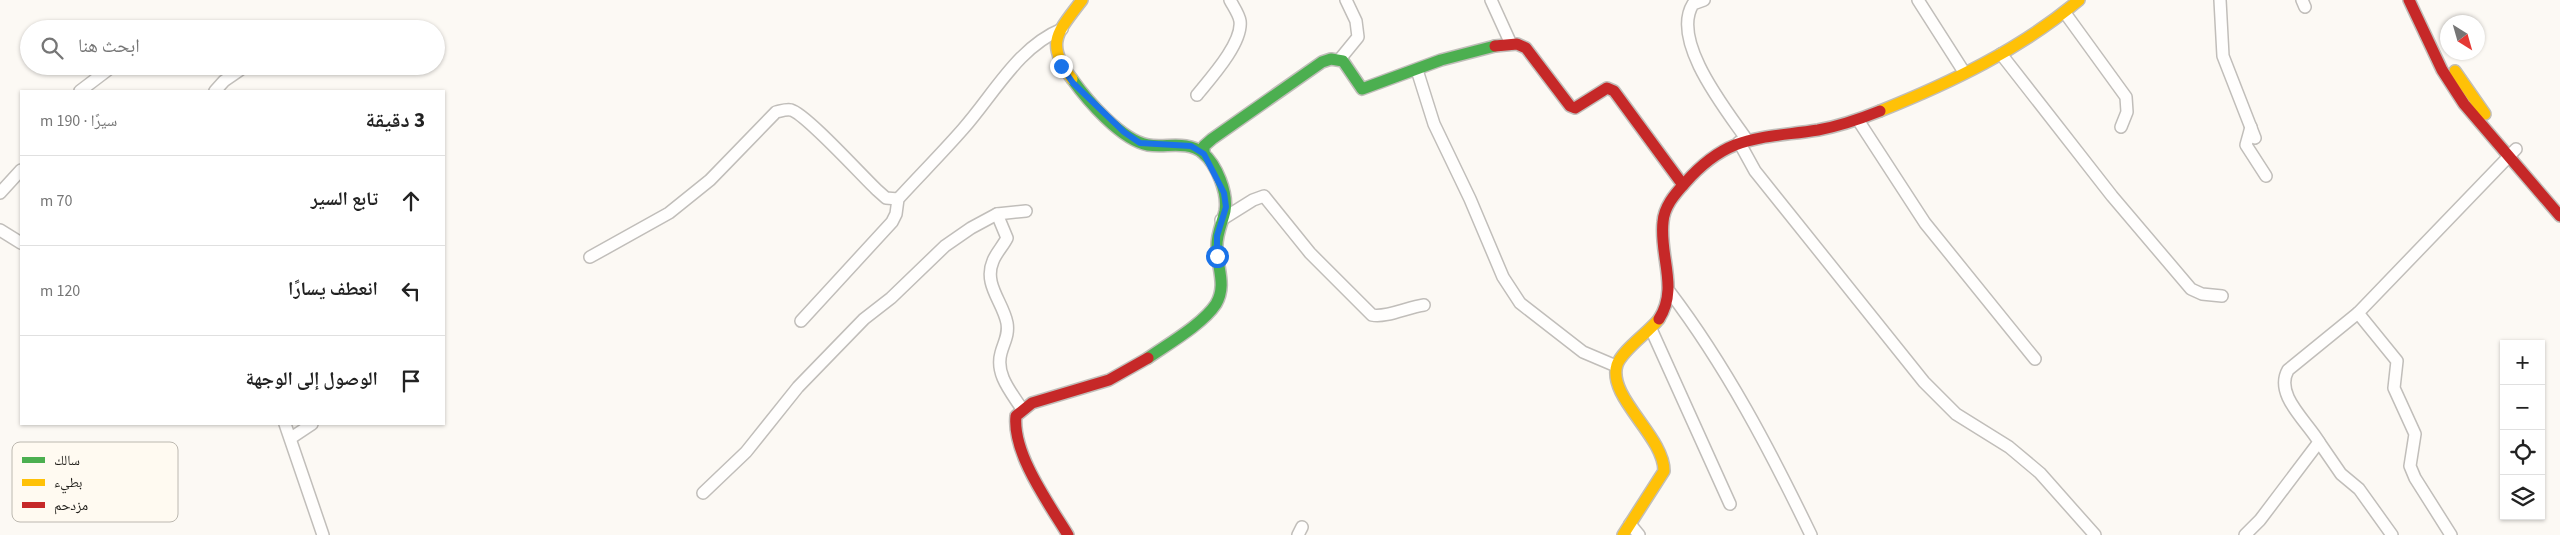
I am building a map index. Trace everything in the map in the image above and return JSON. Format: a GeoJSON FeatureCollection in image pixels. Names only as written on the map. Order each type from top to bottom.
{"type":"FeatureCollection","features":[{"type":"Feature","properties":{"kind":"street"},"geometry":{"type":"LineString","coordinates":[[1082,0],[1062,29],[1055,47],[1061,66],[1073,83],[1124,132],[1140,143],[1191,146],[1204,154]]}},
{"type":"Feature","properties":{"kind":"street"},"geometry":{"type":"LineString","coordinates":[[1197,95],[1221,66],[1239,30],[1240,20],[1230,0]]}},
{"type":"Feature","properties":{"kind":"street"},"geometry":{"type":"LineString","coordinates":[[1340,59],[1358,37],[1356,21],[1346,0]]}},
{"type":"Feature","properties":{"kind":"street"},"geometry":{"type":"LineString","coordinates":[[1491,0],[1511,44]]}},
{"type":"Feature","properties":{"kind":"street"},"geometry":{"type":"LineString","coordinates":[[1704,0],[1693,4],[1689,14],[1690,38],[1694,53],[1743,141],[1755,171],[1924,382],[1956,414],[2009,447],[2040,473],[2094,535]]}},
{"type":"Feature","properties":{"kind":"street"},"geometry":{"type":"LineString","coordinates":[[1918,0],[1964,72]]}},
{"type":"Feature","properties":{"kind":"street"},"geometry":{"type":"LineString","coordinates":[[1623,535],[1664,471],[1664,461],[1660,450],[1622,393],[1616,379],[1616,366],[1622,356],[1651,329],[1663,313],[1669,291],[1664,218],[1671,200],[1683,185],[1724,149],[1743,141],[1828,128],[1858,120],[1964,72],[2020,44],[2065,13],[2079,0]]}},
{"type":"Feature","properties":{"kind":"street"},"geometry":{"type":"LineString","coordinates":[[2220,0],[2223,56],[2253,133],[2246,145],[2266,176]]}},
{"type":"Feature","properties":{"kind":"street"},"geometry":{"type":"LineString","coordinates":[[2409,0],[2428,43],[2464,104],[2560,200]]}},
{"type":"Feature","properties":{"kind":"street"},"geometry":{"type":"LineString","coordinates":[[2420,0],[2433,32],[2457,74],[2560,216]]}},
{"type":"Feature","properties":{"kind":"street"},"geometry":{"type":"LineString","coordinates":[[2065,13],[2126,97],[2127,112],[2121,127]]}},
{"type":"Feature","properties":{"kind":"street"},"geometry":{"type":"LineString","coordinates":[[801,321],[892,222],[896,214],[898,199],[964,128],[1032,47],[1048,35],[1062,29]]}},
{"type":"Feature","properties":{"kind":"street"},"geometry":{"type":"LineString","coordinates":[[1068,535],[1020,447],[1015,430],[1016,416],[1022,409],[1034,402],[1109,380],[1130,370],[1205,316],[1215,305],[1223,280],[1217,245],[1226,207],[1224,193],[1204,154],[1204,146],[1322,62],[1336,57],[1340,59],[1348,66],[1362,89],[1482,48],[1511,44],[1525,46],[1570,106],[1575,108],[1607,88],[1614,91],[1683,185]]}},
{"type":"Feature","properties":{"kind":"street"},"geometry":{"type":"LineString","coordinates":[[2001,54],[2112,196],[2191,289],[2202,294],[2222,296]]}},
{"type":"Feature","properties":{"kind":"street"},"geometry":{"type":"LineString","coordinates":[[1418,70],[1434,124],[1470,199],[1503,277],[1511,290],[1520,303],[1583,352],[1616,366]]}},
{"type":"Feature","properties":{"kind":"street"},"geometry":{"type":"LineString","coordinates":[[81,90],[101,75]]}},
{"type":"Feature","properties":{"kind":"street"},"geometry":{"type":"LineString","coordinates":[[216,90],[233,75]]}},
{"type":"Feature","properties":{"kind":"street"},"geometry":{"type":"LineString","coordinates":[[590,257],[669,213],[710,180],[776,112],[785,110],[792,110],[808,122],[886,198],[898,199]]}},
{"type":"Feature","properties":{"kind":"street"},"geometry":{"type":"LineString","coordinates":[[1858,120],[1925,223],[2035,359]]}},
{"type":"Feature","properties":{"kind":"street"},"geometry":{"type":"LineString","coordinates":[[2392,535],[2359,489],[2342,474],[2319,442],[2285,392],[2284,378],[2288,370],[2358,313],[2512,152]]}},
{"type":"Feature","properties":{"kind":"street"},"geometry":{"type":"LineString","coordinates":[[0,193],[20,171]]}},
{"type":"Feature","properties":{"kind":"street"},"geometry":{"type":"LineString","coordinates":[[1222,220],[1253,200],[1264,196],[1310,254],[1372,315],[1382,315],[1408,307],[1424,305]]}},
{"type":"Feature","properties":{"kind":"street"},"geometry":{"type":"LineString","coordinates":[[703,493],[746,452],[762,428],[864,319],[892,298],[945,246],[997,214],[1026,211]]}},
{"type":"Feature","properties":{"kind":"street"},"geometry":{"type":"LineString","coordinates":[[997,214],[1007,238],[992,261],[990,274],[990,284],[1002,305],[1007,325],[1006,341],[1000,354],[1000,374],[1022,409]]}},
{"type":"Feature","properties":{"kind":"street"},"geometry":{"type":"LineString","coordinates":[[0,230],[20,242]]}},
{"type":"Feature","properties":{"kind":"street"},"geometry":{"type":"LineString","coordinates":[[1669,291],[1689,318],[1744,404],[1811,535]]}},
{"type":"Feature","properties":{"kind":"street"},"geometry":{"type":"LineString","coordinates":[[2358,313],[2397,361],[2394,388],[2415,434],[2410,466],[2415,478],[2452,535]]}},
{"type":"Feature","properties":{"kind":"street"},"geometry":{"type":"LineString","coordinates":[[1651,329],[1730,504]]}},
{"type":"Feature","properties":{"kind":"street"},"geometry":{"type":"LineString","coordinates":[[285,425],[324,535]]}},
{"type":"Feature","properties":{"kind":"street"},"geometry":{"type":"LineString","coordinates":[[291,438],[310,425]]}},
{"type":"Feature","properties":{"kind":"street"},"geometry":{"type":"LineString","coordinates":[[2245,535],[2260,520],[2319,442]]}},
{"type":"Feature","properties":{"kind":"street"},"geometry":{"type":"LineString","coordinates":[[1630,524],[1639,535]]}},
{"type":"Feature","properties":{"kind":"traffic: fast"},"geometry":{"type":"LineString","coordinates":[[1204,154],[1204,146],[1212,139],[1322,62],[1331,59],[1343,61],[1362,89],[1441,60],[1495,46]]}},
{"type":"Feature","properties":{"kind":"traffic: fast"},"geometry":{"type":"LineString","coordinates":[[1072,79],[1105,118],[1127,136],[1148,145],[1190,147],[1203,153],[1213,165],[1223,188],[1225,211],[1217,243],[1221,290],[1216,304],[1203,319],[1148,358]]}},
{"type":"Feature","properties":{"kind":"traffic: slow"},"geometry":{"type":"LineString","coordinates":[[1072,79],[1058,56],[1058,38],[1066,21],[1082,0]]}},
{"type":"Feature","properties":{"kind":"traffic: slow"},"geometry":{"type":"LineString","coordinates":[[1880,111],[1932,89],[1984,63],[2033,34],[2079,0]]}},
{"type":"Feature","properties":{"kind":"traffic: slow"},"geometry":{"type":"LineString","coordinates":[[2455,71],[2485,114]]}},
{"type":"Feature","properties":{"kind":"traffic: slow"},"geometry":{"type":"LineString","coordinates":[[1623,535],[1664,471],[1662,458],[1655,444],[1620,390],[1616,377],[1617,365],[1624,353],[1659,319]]}},
{"type":"Feature","properties":{"kind":"traffic: jam"},"geometry":{"type":"LineString","coordinates":[[2409,0],[2442,70],[2464,104],[2560,216]]}},
{"type":"Feature","properties":{"kind":"traffic: jam"},"geometry":{"type":"LineString","coordinates":[[1495,46],[1517,44],[1526,48],[1570,106],[1575,108],[1607,88],[1614,91],[1683,185]]}},
{"type":"Feature","properties":{"kind":"traffic: jam"},"geometry":{"type":"LineString","coordinates":[[1659,319],[1668,296],[1662,235],[1664,217],[1673,197],[1701,167],[1730,147],[1761,138],[1818,130],[1850,122],[1880,111]]}},
{"type":"Feature","properties":{"kind":"traffic: jam"},"geometry":{"type":"LineString","coordinates":[[1068,535],[1033,478],[1026,462],[1016,430],[1016,416],[1032,403],[1109,380],[1148,358]]}},
{"type":"Feature","properties":{"kind":"route"},"geometry":{"type":"LineString","coordinates":[[1061,66],[1073,83],[1124,132],[1140,143],[1152,146],[1191,146],[1204,154],[1224,193],[1226,207],[1217,236],[1217,256]]}}]}
